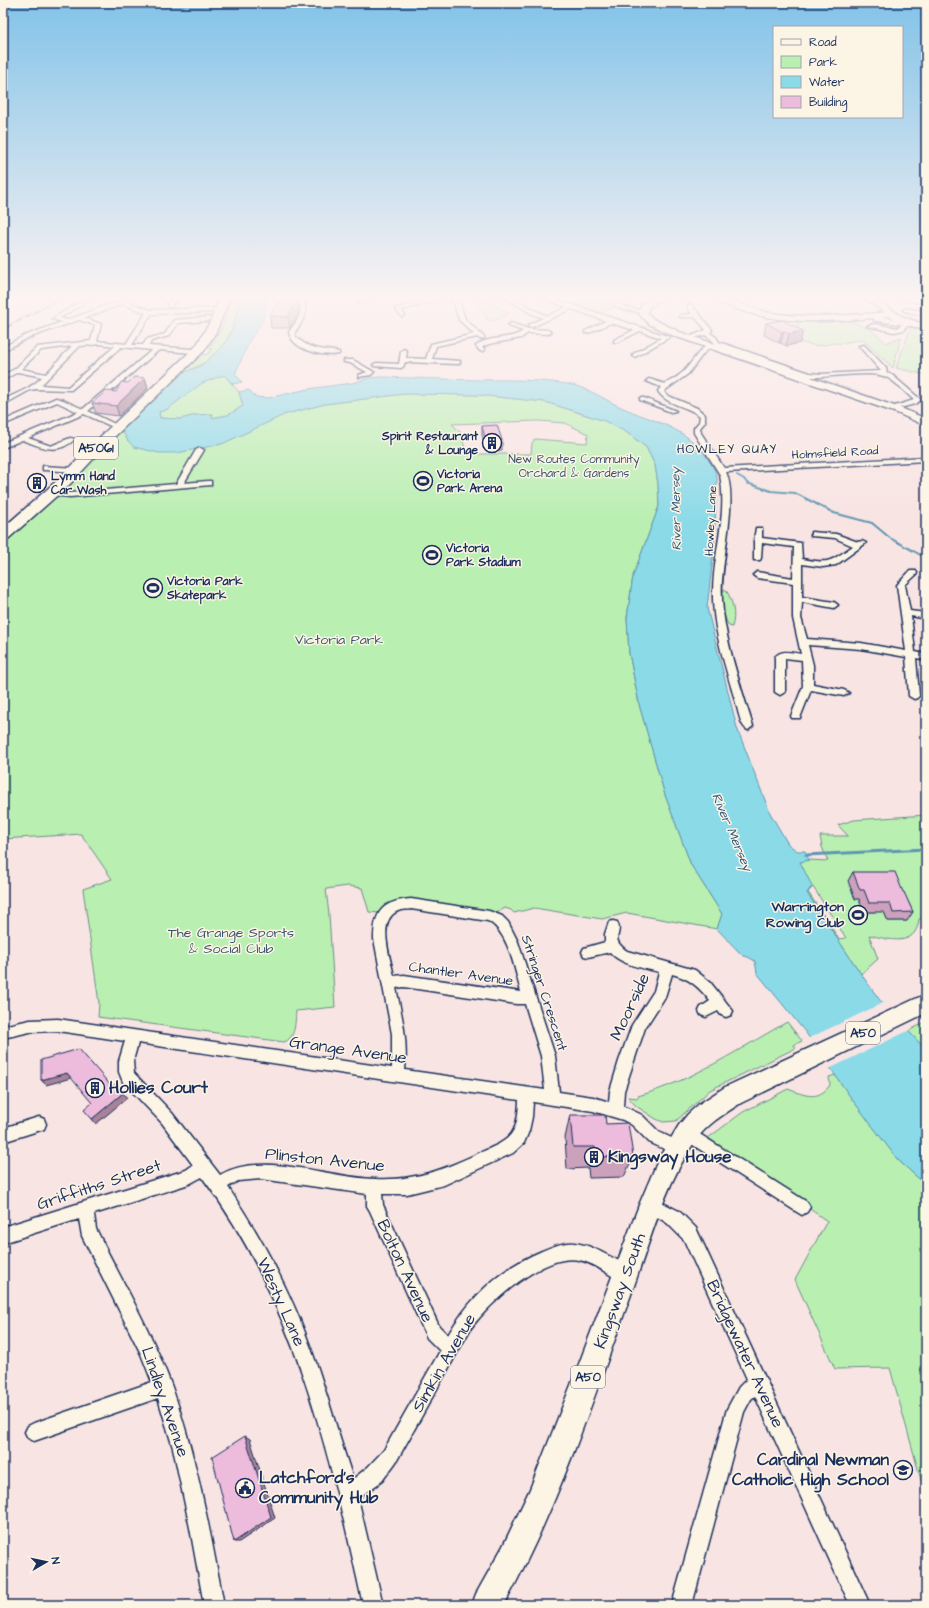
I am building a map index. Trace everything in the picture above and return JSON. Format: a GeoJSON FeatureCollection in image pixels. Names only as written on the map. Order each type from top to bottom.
{"type":"FeatureCollection","features":[{"type":"Feature","properties":{"kind":"highway","name":"A5061"},"geometry":{"type":"LineString","coordinates":[[3,536],[76,470],[173,372]]}},
{"type":"Feature","properties":{"kind":"main road","name":"Kingsway South"},"geometry":{"type":"LineString","coordinates":[[487,1604],[514,1558],[541,1497],[585,1384],[651,1205],[667,1166],[682,1140],[707,1112],[720,1102],[923,1004]]}},
{"type":"Feature","properties":{"kind":"street"},"geometry":{"type":"LineString","coordinates":[[3,378],[13,372]]}},
{"type":"Feature","properties":{"kind":"street"},"geometry":{"type":"LineString","coordinates":[[28,372],[48,376]]}},
{"type":"Feature","properties":{"kind":"street"},"geometry":{"type":"LineString","coordinates":[[36,387],[52,372]]}},
{"type":"Feature","properties":{"kind":"street"},"geometry":{"type":"LineString","coordinates":[[3,403],[28,389],[36,387],[69,389],[90,372]]}},
{"type":"Feature","properties":{"kind":"street"},"geometry":{"type":"LineString","coordinates":[[5,444],[83,412],[130,372]]}},
{"type":"Feature","properties":{"kind":"street"},"geometry":{"type":"LineString","coordinates":[[361,376],[371,372]]}},
{"type":"Feature","properties":{"kind":"street"},"geometry":{"type":"LineString","coordinates":[[649,381],[666,386],[681,377],[686,372]]}},
{"type":"Feature","properties":{"kind":"street"},"geometry":{"type":"LineString","coordinates":[[785,372],[894,409],[926,423]]}},
{"type":"Feature","properties":{"kind":"street"},"geometry":{"type":"LineString","coordinates":[[800,372],[809,375],[821,376],[884,373],[890,376],[918,400],[914,403],[902,404],[894,409]]}},
{"type":"Feature","properties":{"kind":"street","name":"Howley Lane"},"geometry":{"type":"LineString","coordinates":[[666,386],[662,391],[662,394],[678,403],[695,409],[704,416],[698,428],[698,436],[722,470],[726,488],[717,599],[731,670],[748,726]]}},
{"type":"Feature","properties":{"kind":"street"},"geometry":{"type":"LineString","coordinates":[[654,397],[644,400],[673,411]]}},
{"type":"Feature","properties":{"kind":"street"},"geometry":{"type":"LineString","coordinates":[[3,423],[56,400],[117,427]]}},
{"type":"Feature","properties":{"kind":"street"},"geometry":{"type":"LineString","coordinates":[[666,408],[678,403]]}},
{"type":"Feature","properties":{"kind":"street"},"geometry":{"type":"LineString","coordinates":[[22,438],[51,448],[57,447],[72,439]]}},
{"type":"Feature","properties":{"kind":"street"},"geometry":{"type":"LineString","coordinates":[[179,485],[200,450]]}},
{"type":"Feature","properties":{"kind":"street","name":"Holmsfield Road"},"geometry":{"type":"LineString","coordinates":[[722,470],[926,459]]}},
{"type":"Feature","properties":{"kind":"street"},"geometry":{"type":"LineString","coordinates":[[46,468],[76,470]]}},
{"type":"Feature","properties":{"kind":"street"},"geometry":{"type":"LineString","coordinates":[[52,493],[70,495],[179,485],[208,484]]}},
{"type":"Feature","properties":{"kind":"street"},"geometry":{"type":"LineString","coordinates":[[757,558],[759,530]]}},
{"type":"Feature","properties":{"kind":"street"},"geometry":{"type":"LineString","coordinates":[[798,562],[823,565],[833,563],[860,544],[836,536],[814,534]]}},
{"type":"Feature","properties":{"kind":"street"},"geometry":{"type":"LineString","coordinates":[[758,540],[798,545],[797,618],[807,658],[808,686],[796,716]]}},
{"type":"Feature","properties":{"kind":"street"},"geometry":{"type":"LineString","coordinates":[[913,573],[901,585],[911,654],[914,696]]}},
{"type":"Feature","properties":{"kind":"street"},"geometry":{"type":"LineString","coordinates":[[757,576],[798,581]]}},
{"type":"Feature","properties":{"kind":"street"},"geometry":{"type":"LineString","coordinates":[[797,599],[834,606]]}},
{"type":"Feature","properties":{"kind":"street"},"geometry":{"type":"LineString","coordinates":[[905,613],[926,616]]}},
{"type":"Feature","properties":{"kind":"street"},"geometry":{"type":"LineString","coordinates":[[803,642],[861,646],[926,657]]}},
{"type":"Feature","properties":{"kind":"street"},"geometry":{"type":"LineString","coordinates":[[780,692],[780,657],[784,655],[807,658]]}},
{"type":"Feature","properties":{"kind":"street"},"geometry":{"type":"LineString","coordinates":[[808,686],[844,693]]}},
{"type":"Feature","properties":{"kind":"street","name":"Stringer Crescent"},"geometry":{"type":"LineString","coordinates":[[398,1076],[400,1043],[380,939],[380,920],[387,912],[396,906],[418,904],[489,916],[500,922],[510,936],[548,1056],[553,1098]]}},
{"type":"Feature","properties":{"kind":"street"},"geometry":{"type":"LineString","coordinates":[[588,952],[612,946],[611,938],[613,926]]}},
{"type":"Feature","properties":{"kind":"street","name":"Moorside"},"geometry":{"type":"LineString","coordinates":[[612,946],[623,956],[680,970],[694,976],[723,1007],[706,1011]]}},
{"type":"Feature","properties":{"kind":"street","name":"Moorside"},"geometry":{"type":"LineString","coordinates":[[615,1109],[617,1090],[639,1025],[660,993],[667,967]]}},
{"type":"Feature","properties":{"kind":"street","name":"Chantler Avenue"},"geometry":{"type":"LineString","coordinates":[[388,982],[404,981],[516,998],[529,998]]}},
{"type":"Feature","properties":{"kind":"street","name":"Grange Avenue"},"geometry":{"type":"LineString","coordinates":[[3,1032],[30,1026],[58,1025],[593,1104],[615,1109],[637,1120],[654,1137],[682,1140],[802,1207]]}},
{"type":"Feature","properties":{"kind":"street","name":"Westy Lane"},"geometry":{"type":"LineString","coordinates":[[134,1036],[126,1058],[125,1071],[128,1077],[167,1118],[218,1185],[249,1233],[288,1312],[313,1383],[348,1494],[373,1605]]}},
{"type":"Feature","properties":{"kind":"street","name":"Plinston Avenue"},"geometry":{"type":"LineString","coordinates":[[218,1185],[236,1174],[251,1171],[261,1171],[374,1187],[407,1186],[444,1177],[508,1148],[517,1141],[525,1120],[526,1094]]}},
{"type":"Feature","properties":{"kind":"street"},"geometry":{"type":"LineString","coordinates":[[3,1135],[39,1124]]}},
{"type":"Feature","properties":{"kind":"street","name":"Griffiths Street"},"geometry":{"type":"LineString","coordinates":[[3,1235],[189,1176],[204,1167]]}},
{"type":"Feature","properties":{"kind":"street","name":"Bolton Avenue"},"geometry":{"type":"LineString","coordinates":[[374,1187],[375,1206],[433,1332],[450,1349]]}},
{"type":"Feature","properties":{"kind":"street","name":"Bridgewater Avenue"},"geometry":{"type":"LineString","coordinates":[[651,1205],[673,1217],[690,1234],[854,1600]]}},
{"type":"Feature","properties":{"kind":"street","name":"Lindley Avenue"},"geometry":{"type":"LineString","coordinates":[[86,1209],[88,1230],[148,1349],[163,1387],[182,1448],[200,1528],[214,1605]]}},
{"type":"Feature","properties":{"kind":"street","name":"Simkin Avenue"},"geometry":{"type":"LineString","coordinates":[[348,1494],[375,1474],[390,1456],[465,1322],[480,1304],[499,1286],[536,1263],[561,1251],[573,1250],[584,1253],[626,1274]]}},
{"type":"Feature","properties":{"kind":"street"},"geometry":{"type":"LineString","coordinates":[[682,1605],[736,1409],[745,1393],[757,1382]]}},
{"type":"Feature","properties":{"kind":"street"},"geometry":{"type":"LineString","coordinates":[[34,1432],[163,1387]]}},
{"type":"Feature","properties":{"kind":"green space"},"geometry":{"type":"Polygon","coordinates":[[[913,372],[926,372],[926,375],[913,372]]]}},
{"type":"Feature","properties":{"kind":"green space"},"geometry":{"type":"Polygon","coordinates":[[[224,375],[239,392],[243,406],[228,415],[211,418],[213,414],[196,415],[180,419],[160,418],[159,412],[166,410],[202,383],[224,375]]]}},
{"type":"Feature","properties":{"kind":"green space","name":"Victoria Park"},"geometry":{"type":"Polygon","coordinates":[[[404,394],[478,395],[545,402],[605,421],[626,432],[646,447],[655,465],[659,506],[633,576],[627,618],[629,653],[639,704],[665,795],[691,865],[722,914],[717,929],[627,913],[602,919],[534,908],[514,913],[505,908],[495,914],[402,899],[394,902],[379,913],[369,912],[362,888],[348,886],[326,889],[335,1007],[296,1011],[293,1033],[288,1040],[284,1042],[98,1017],[99,1003],[83,889],[112,879],[81,834],[3,839],[3,543],[70,485],[112,440],[116,439],[115,437],[122,430],[128,441],[286,414],[325,404],[404,394]],[[538,421],[452,424],[460,432],[467,454],[531,454],[532,443],[535,439],[587,443],[588,434],[565,423],[538,421]]]}},
{"type":"Feature","properties":{"kind":"green space"},"geometry":{"type":"Polygon","coordinates":[[[724,589],[726,590],[732,603],[734,617],[732,627],[729,626],[723,613],[722,598],[724,589]]]}},
{"type":"Feature","properties":{"kind":"green space"},"geometry":{"type":"Polygon","coordinates":[[[926,815],[926,917],[919,919],[917,928],[913,935],[907,938],[892,940],[869,935],[878,959],[861,974],[807,893],[800,862],[809,860],[828,861],[822,847],[820,836],[848,836],[838,825],[854,820],[926,815]],[[849,881],[855,899],[859,899],[864,912],[874,912],[849,881]],[[813,887],[808,892],[839,939],[846,938],[813,887]],[[879,901],[888,921],[907,921],[879,901]]]}},
{"type":"Feature","properties":{"kind":"green space"},"geometry":{"type":"Polygon","coordinates":[[[787,1022],[802,1041],[794,1045],[796,1048],[710,1090],[676,1121],[663,1122],[656,1119],[636,1106],[628,1097],[638,1098],[638,1096],[677,1082],[715,1064],[787,1022]]]}},
{"type":"Feature","properties":{"kind":"green space"},"geometry":{"type":"Polygon","coordinates":[[[926,1022],[926,1050],[908,1031],[926,1022]]]}},
{"type":"Feature","properties":{"kind":"green space"},"geometry":{"type":"Polygon","coordinates":[[[835,1075],[898,1160],[926,1185],[926,1498],[890,1368],[835,1369],[795,1280],[827,1221],[708,1138],[743,1112],[788,1089],[810,1096],[821,1094],[830,1085],[829,1077],[835,1075]]]}},
{"type":"Feature","properties":{"kind":"water","name":"River Mersey"},"geometry":{"type":"Polygon","coordinates":[[[236,372],[235,374],[242,382],[233,384],[224,375],[202,383],[166,410],[159,412],[160,418],[180,419],[196,415],[213,414],[212,418],[228,415],[243,406],[239,392],[249,390],[256,397],[268,398],[308,389],[352,383],[370,378],[381,377],[524,380],[572,385],[585,389],[621,407],[680,432],[700,448],[715,470],[717,478],[714,548],[707,608],[737,728],[770,813],[788,844],[797,851],[805,851],[809,860],[800,862],[812,886],[807,893],[879,999],[926,1050],[926,1185],[898,1160],[851,1098],[806,1033],[757,973],[755,961],[743,956],[717,929],[722,914],[691,865],[665,795],[640,708],[629,653],[627,618],[633,576],[659,506],[655,465],[646,447],[626,432],[605,421],[545,402],[478,395],[404,394],[325,404],[286,414],[222,444],[177,453],[159,453],[134,447],[128,441],[122,430],[182,373],[236,372]]]}},
{"type":"Feature","properties":{"kind":"pier"},"geometry":{"type":"Polygon","coordinates":[[[885,1002],[910,1030],[829,1069],[807,1039],[885,1002]]]}},
{"type":"Feature","properties":{"kind":"building"},"geometry":{"type":"Polygon","coordinates":[[[134,377],[145,378],[116,406],[92,403],[106,391],[116,392],[121,382],[128,383],[134,377]]]}},
{"type":"Feature","properties":{"kind":"building"},"geometry":{"type":"Polygon","coordinates":[[[497,425],[502,440],[486,441],[482,426],[497,425]]]}},
{"type":"Feature","properties":{"kind":"building"},"geometry":{"type":"Polygon","coordinates":[[[853,872],[895,872],[913,912],[893,913],[890,903],[869,903],[864,890],[860,890],[853,872]]]}},
{"type":"Feature","properties":{"kind":"building","name":"Hollies Court"},"geometry":{"type":"Polygon","coordinates":[[[79,1049],[112,1087],[115,1084],[123,1093],[92,1119],[84,1110],[92,1103],[67,1073],[41,1080],[41,1060],[79,1049]]]}},
{"type":"Feature","properties":{"kind":"building"},"geometry":{"type":"Polygon","coordinates":[[[570,1115],[605,1115],[606,1124],[628,1123],[633,1156],[596,1157],[595,1147],[573,1147],[570,1115]]]}},
{"type":"Feature","properties":{"kind":"building","name":"Latchford's Community Hub"},"geometry":{"type":"Polygon","coordinates":[[[245,1436],[271,1517],[234,1542],[212,1457],[245,1436]]]}},
{"type":"Feature","properties":{"kind":"waterway"},"geometry":{"type":"LineString","coordinates":[[737,475],[744,479],[747,483],[771,491],[795,493],[834,513],[872,523],[890,538],[926,558]]}},
{"type":"Feature","properties":{"kind":"waterway"},"geometry":{"type":"LineString","coordinates":[[806,855],[926,849]]}},
{"type":"Feature","properties":{"kind":"place","name":"Spirit Restaurant & Lounge"},"geometry":{"type":"Point","coordinates":[492,443]}},
{"type":"Feature","properties":{"kind":"place","name":"Victoria Park Arena"},"geometry":{"type":"Point","coordinates":[423,481]}},
{"type":"Feature","properties":{"kind":"place","name":"Lymm Hand Car Wash"},"geometry":{"type":"Point","coordinates":[37,483]}},
{"type":"Feature","properties":{"kind":"place","name":"Victoria Park Stadium"},"geometry":{"type":"Point","coordinates":[432,555]}},
{"type":"Feature","properties":{"kind":"place","name":"Victoria Park Skatepark"},"geometry":{"type":"Point","coordinates":[153,588]}},
{"type":"Feature","properties":{"kind":"place","name":"Warrington Rowing Club"},"geometry":{"type":"Point","coordinates":[858,915]}},
{"type":"Feature","properties":{"kind":"place","name":"Hollies Court"},"geometry":{"type":"Point","coordinates":[95,1088]}},
{"type":"Feature","properties":{"kind":"place","name":"Kingsway House"},"geometry":{"type":"Point","coordinates":[594,1157]}},
{"type":"Feature","properties":{"kind":"place","name":"Cardinal Newman Catholic High School"},"geometry":{"type":"Point","coordinates":[903,1470]}},
{"type":"Feature","properties":{"kind":"place","name":"Latchford's Community Hub"},"geometry":{"type":"Point","coordinates":[245,1488]}},
{"type":"Feature","properties":{"kind":"district","name":"HOWLEY QUAY"},"geometry":{"type":"Point","coordinates":[727,449]}},
{"type":"Feature","properties":{"kind":"park label","name":"New Routes Community Orchard & Gardens"},"geometry":{"type":"Point","coordinates":[574,466]}},
{"type":"Feature","properties":{"kind":"park label","name":"The Grange Sports & Social Club"},"geometry":{"type":"Point","coordinates":[231,942]}}]}
